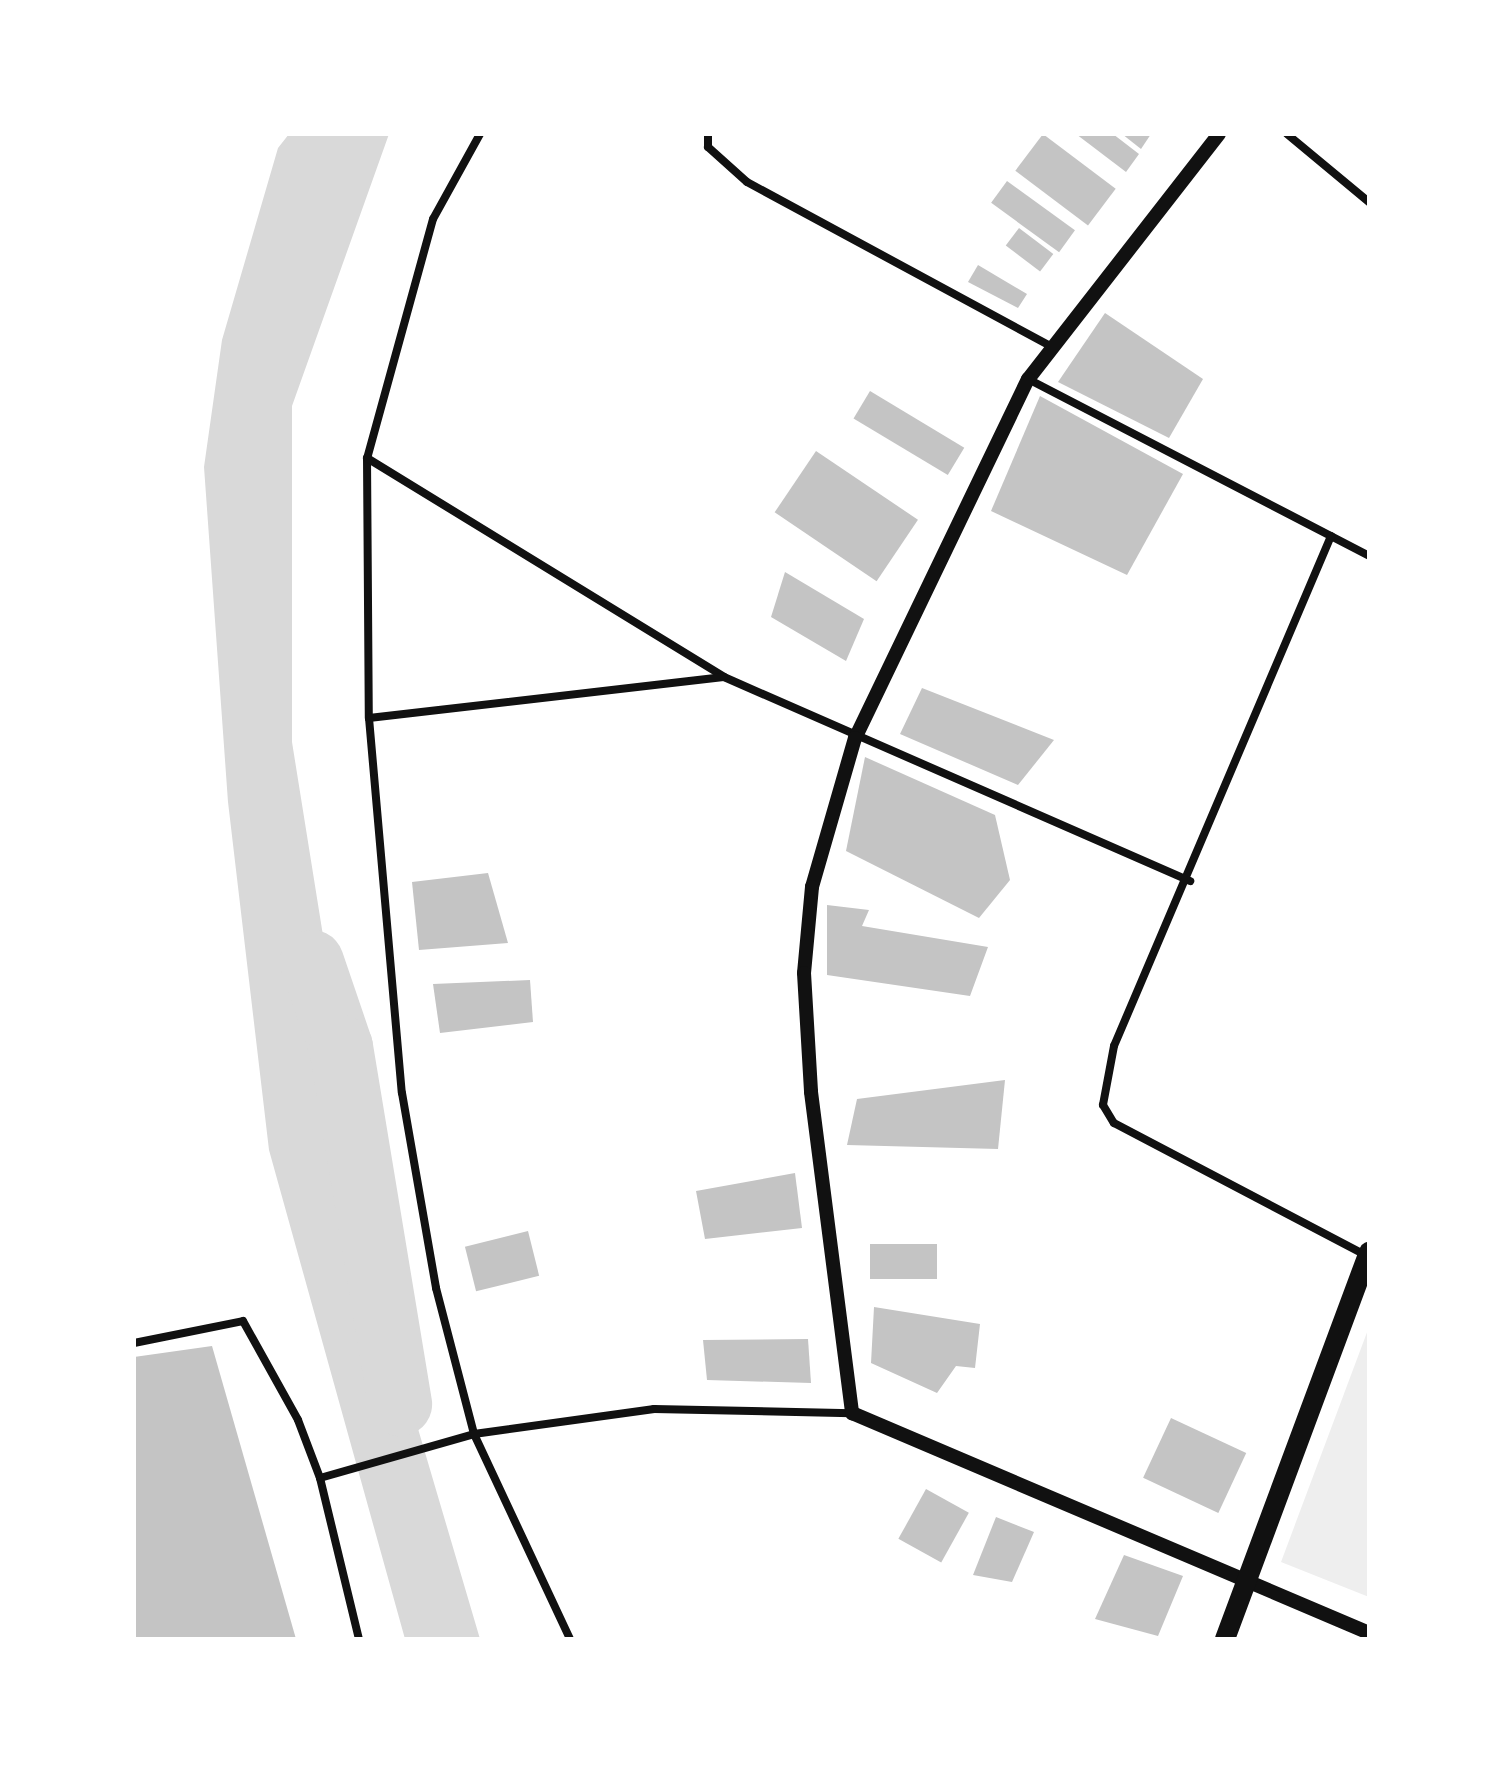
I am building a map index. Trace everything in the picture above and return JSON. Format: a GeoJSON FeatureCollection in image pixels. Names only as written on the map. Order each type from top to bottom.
{"type":"FeatureCollection","features":[{"type":"Feature","properties":{"kind":"main road"},"geometry":{"type":"LineString","coordinates":[[1225,1639],[1368,1254]]}},
{"type":"Feature","properties":{"kind":"street"},"geometry":{"type":"LineString","coordinates":[[480,134],[433,219],[367,458],[369,718],[402,1093],[436,1288],[474,1434],[570,1639]]}},
{"type":"Feature","properties":{"kind":"street"},"geometry":{"type":"LineString","coordinates":[[708,134],[708,147],[725,167],[1052,347]]}},
{"type":"Feature","properties":{"kind":"street"},"geometry":{"type":"LineString","coordinates":[[852,1413],[811,1092],[804,973],[812,887],[855,738],[1028,379],[1219,134]]}},
{"type":"Feature","properties":{"kind":"street"},"geometry":{"type":"LineString","coordinates":[[1287,134],[1369,202]]}},
{"type":"Feature","properties":{"kind":"street"},"geometry":{"type":"LineString","coordinates":[[1028,379],[1369,556]]}},
{"type":"Feature","properties":{"kind":"street"},"geometry":{"type":"LineString","coordinates":[[367,458],[724,677],[855,738],[1190,881]]}},
{"type":"Feature","properties":{"kind":"street"},"geometry":{"type":"LineString","coordinates":[[1331,536],[1190,881],[1114,1046],[1103,1105],[1114,1123],[1368,1254]]}},
{"type":"Feature","properties":{"kind":"street"},"geometry":{"type":"LineString","coordinates":[[369,718],[724,677]]}},
{"type":"Feature","properties":{"kind":"street"},"geometry":{"type":"LineString","coordinates":[[134,1343],[243,1321],[298,1420],[320,1478],[359,1639]]}},
{"type":"Feature","properties":{"kind":"street"},"geometry":{"type":"LineString","coordinates":[[320,1478],[350,1472],[474,1434],[654,1409],[852,1413],[1369,1633]]}},
{"type":"Feature","properties":{"kind":"shaded area"},"geometry":{"type":"Polygon","coordinates":[[[289,134],[389,134],[292,406],[292,742],[383,1310],[480,1639],[405,1639],[269,1150],[228,802],[204,467],[222,340],[278,148],[289,134]]]}},
{"type":"Feature","properties":{"kind":"shaded area"},"geometry":{"type":"Polygon","coordinates":[[[1369,1327],[1369,1597],[1281,1562],[1369,1327]]]}},
{"type":"Feature","properties":{"kind":"building"},"geometry":{"type":"Polygon","coordinates":[[[1043,134],[1116,189],[1088,226],[1015,171],[1043,134]]]}},
{"type":"Feature","properties":{"kind":"building"},"geometry":{"type":"Polygon","coordinates":[[[1076,134],[1113,134],[1139,154],[1126,172],[1076,134]]]}},
{"type":"Feature","properties":{"kind":"building"},"geometry":{"type":"Polygon","coordinates":[[[1122,134],[1151,134],[1141,149],[1122,134]]]}},
{"type":"Feature","properties":{"kind":"building"},"geometry":{"type":"Polygon","coordinates":[[[1007,181],[1075,230],[1059,252],[991,203],[1007,181]]]}},
{"type":"Feature","properties":{"kind":"building"},"geometry":{"type":"Polygon","coordinates":[[[1019,228],[1053,254],[1040,271],[1006,246],[1019,228]]]}},
{"type":"Feature","properties":{"kind":"building"},"geometry":{"type":"Polygon","coordinates":[[[978,265],[1027,294],[1018,308],[968,282],[978,265]]]}},
{"type":"Feature","properties":{"kind":"building"},"geometry":{"type":"Polygon","coordinates":[[[1105,313],[1203,379],[1169,438],[1058,382],[1105,313]]]}},
{"type":"Feature","properties":{"kind":"building"},"geometry":{"type":"Polygon","coordinates":[[[870,391],[964,448],[948,475],[854,418],[870,391]]]}},
{"type":"Feature","properties":{"kind":"building"},"geometry":{"type":"Polygon","coordinates":[[[1040,396],[1183,474],[1127,575],[991,511],[1040,396]]]}},
{"type":"Feature","properties":{"kind":"building"},"geometry":{"type":"Polygon","coordinates":[[[816,451],[918,520],[877,581],[775,512],[816,451]]]}},
{"type":"Feature","properties":{"kind":"building"},"geometry":{"type":"Polygon","coordinates":[[[785,572],[864,619],[846,661],[771,617],[785,572]]]}},
{"type":"Feature","properties":{"kind":"building"},"geometry":{"type":"Polygon","coordinates":[[[922,688],[1054,740],[1018,785],[900,734],[922,688]]]}},
{"type":"Feature","properties":{"kind":"building"},"geometry":{"type":"Polygon","coordinates":[[[865,757],[995,815],[1010,880],[979,918],[846,851],[865,757]]]}},
{"type":"Feature","properties":{"kind":"building"},"geometry":{"type":"Polygon","coordinates":[[[488,873],[508,943],[419,950],[412,882],[488,873]]]}},
{"type":"Feature","properties":{"kind":"building"},"geometry":{"type":"Polygon","coordinates":[[[827,905],[869,910],[862,926],[988,947],[970,996],[827,975],[827,905]]]}},
{"type":"Feature","properties":{"kind":"building"},"geometry":{"type":"Polygon","coordinates":[[[530,980],[533,1022],[440,1033],[433,984],[530,980]]]}},
{"type":"Feature","properties":{"kind":"building"},"geometry":{"type":"Polygon","coordinates":[[[1005,1080],[998,1149],[847,1145],[857,1099],[1005,1080]]]}},
{"type":"Feature","properties":{"kind":"building"},"geometry":{"type":"Polygon","coordinates":[[[795,1173],[802,1228],[705,1239],[696,1191],[795,1173]]]}},
{"type":"Feature","properties":{"kind":"building"},"geometry":{"type":"Polygon","coordinates":[[[528,1231],[539,1276],[476,1291],[465,1247],[528,1231]]]}},
{"type":"Feature","properties":{"kind":"building"},"geometry":{"type":"Polygon","coordinates":[[[870,1244],[937,1244],[937,1279],[870,1279],[870,1244]]]}},
{"type":"Feature","properties":{"kind":"building"},"geometry":{"type":"Polygon","coordinates":[[[874,1307],[980,1324],[975,1368],[956,1366],[937,1393],[871,1363],[874,1307]]]}},
{"type":"Feature","properties":{"kind":"building"},"geometry":{"type":"Polygon","coordinates":[[[808,1339],[811,1383],[707,1380],[703,1340],[808,1339]]]}},
{"type":"Feature","properties":{"kind":"building"},"geometry":{"type":"Polygon","coordinates":[[[212,1346],[296,1639],[134,1639],[134,1357],[212,1346]]]}},
{"type":"Feature","properties":{"kind":"building"},"geometry":{"type":"Polygon","coordinates":[[[1171,1418],[1246,1453],[1218,1513],[1143,1478],[1171,1418]]]}},
{"type":"Feature","properties":{"kind":"building"},"geometry":{"type":"Polygon","coordinates":[[[926,1489],[969,1513],[941,1563],[898,1539],[926,1489]]]}},
{"type":"Feature","properties":{"kind":"building"},"geometry":{"type":"Polygon","coordinates":[[[996,1517],[1034,1532],[1012,1582],[973,1575],[996,1517]]]}},
{"type":"Feature","properties":{"kind":"building"},"geometry":{"type":"Polygon","coordinates":[[[1124,1555],[1183,1576],[1158,1636],[1095,1619],[1124,1555]]]}},
{"type":"Feature","properties":{"kind":"waterway"},"geometry":{"type":"LineString","coordinates":[[312,962],[341,1047],[400,1404]]}}]}
